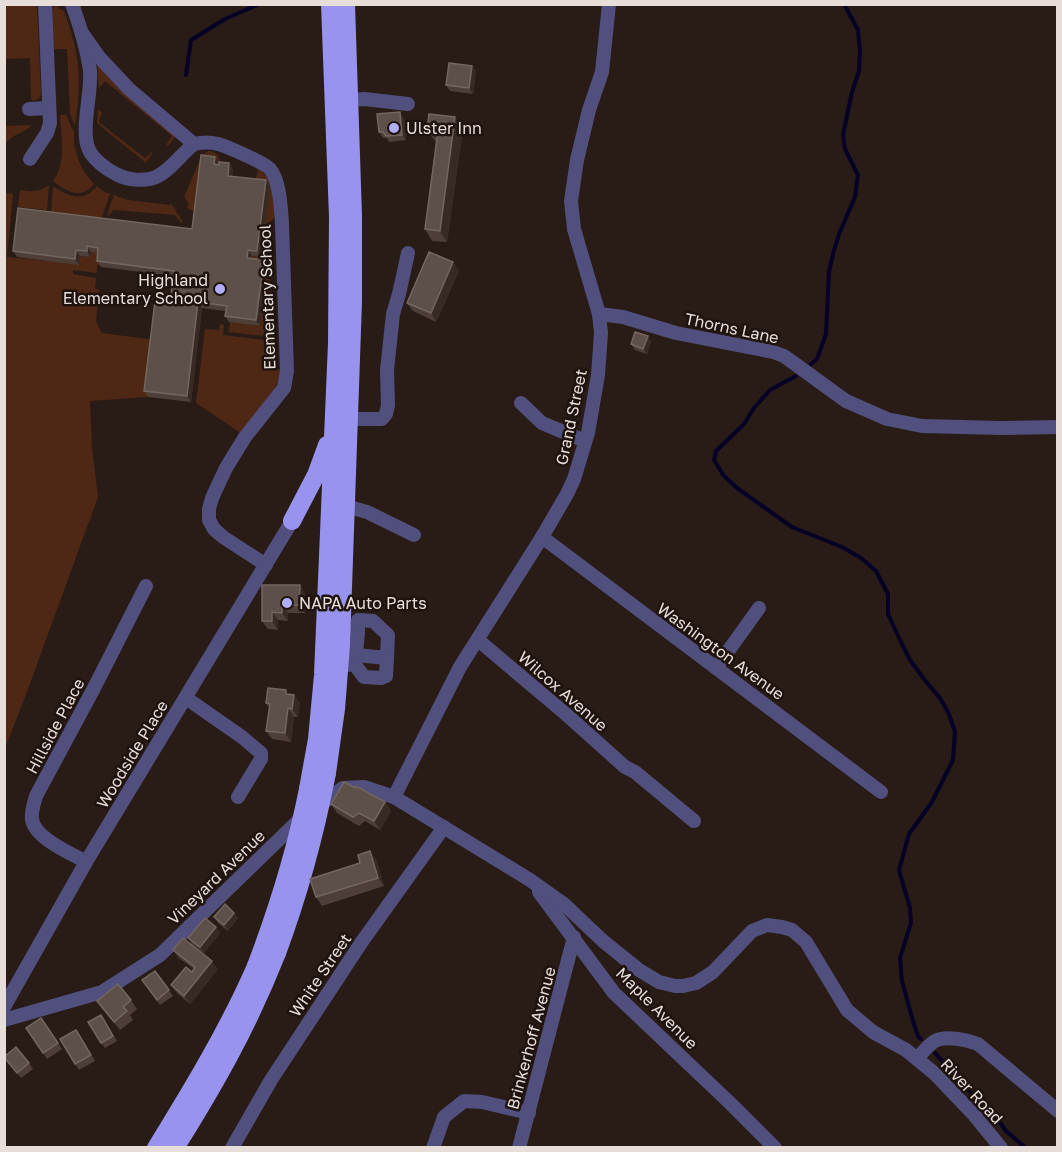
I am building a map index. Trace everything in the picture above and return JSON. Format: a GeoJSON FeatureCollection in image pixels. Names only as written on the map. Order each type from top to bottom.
{"type":"FeatureCollection","features":[{"type":"Feature","properties":{"kind":"highway"},"geometry":{"type":"LineString","coordinates":[[175,1148],[236,1045],[277,953],[306,867],[327,773],[336,709],[350,662],[346,506],[337,333],[338,238],[330,4]]}},
{"type":"Feature","properties":{"kind":"highway"},"geometry":{"type":"LineString","coordinates":[[156,1148],[212,1056],[256,966],[285,882],[308,789],[321,707],[330,526],[342,415],[354,259],[346,4]]}},
{"type":"Feature","properties":{"kind":"highway"},"geometry":{"type":"LineString","coordinates":[[292,521],[316,475],[342,415]]}},
{"type":"Feature","properties":{"kind":"highway"},"geometry":{"type":"LineString","coordinates":[[292,521],[305,511],[312,510],[325,518],[330,526]]}},
{"type":"Feature","properties":{"kind":"street"},"geometry":{"type":"LineString","coordinates":[[30,159],[47,133],[50,123],[45,4]]}},
{"type":"Feature","properties":{"kind":"street","name":"Grand Street"},"geometry":{"type":"LineString","coordinates":[[394,797],[460,668],[567,494],[574,479],[585,441],[598,375],[601,333],[599,314],[574,229],[571,201],[577,160],[589,110],[602,72],[609,4]]}},
{"type":"Feature","properties":{"kind":"street"},"geometry":{"type":"LineString","coordinates":[[73,5],[82,33],[90,72],[86,126],[89,150],[96,160],[121,177],[140,180],[156,177],[176,163],[194,144],[129,89],[99,57],[82,33]]}},
{"type":"Feature","properties":{"kind":"street"},"geometry":{"type":"LineString","coordinates":[[349,100],[364,99],[408,104]]}},
{"type":"Feature","properties":{"kind":"street"},"geometry":{"type":"LineString","coordinates":[[29,109],[49,108]]}},
{"type":"Feature","properties":{"kind":"street","name":"Elementary School"},"geometry":{"type":"LineString","coordinates":[[194,144],[205,142],[221,144],[263,163],[274,177],[280,206],[287,371],[284,388],[235,452],[219,482],[209,509],[209,520],[214,529],[266,565]]}},
{"type":"Feature","properties":{"kind":"street"},"geometry":{"type":"LineString","coordinates":[[342,415],[382,419],[386,414],[387,370],[393,314],[408,253]]}},
{"type":"Feature","properties":{"kind":"street","name":"Thorns Lane"},"geometry":{"type":"LineString","coordinates":[[599,314],[623,317],[676,333],[784,356],[846,401],[887,419],[922,426],[1058,427]]}},
{"type":"Feature","properties":{"kind":"street"},"geometry":{"type":"LineString","coordinates":[[521,403],[542,423],[585,441]]}},
{"type":"Feature","properties":{"kind":"street"},"geometry":{"type":"LineString","coordinates":[[346,506],[367,512],[414,535]]}},
{"type":"Feature","properties":{"kind":"street","name":"Woodside Place"},"geometry":{"type":"LineString","coordinates":[[4,1007],[86,862],[292,521]]}},
{"type":"Feature","properties":{"kind":"street","name":"Washington Avenue"},"geometry":{"type":"LineString","coordinates":[[542,537],[881,792]]}},
{"type":"Feature","properties":{"kind":"street","name":"Hillside Place"},"geometry":{"type":"LineString","coordinates":[[86,862],[37,832],[32,822],[32,811],[36,796],[146,586]]}},
{"type":"Feature","properties":{"kind":"street"},"geometry":{"type":"LineString","coordinates":[[716,668],[759,608]]}},
{"type":"Feature","properties":{"kind":"street"},"geometry":{"type":"LineString","coordinates":[[349,631],[358,620],[373,621],[388,635],[386,676],[381,678],[364,676],[350,662]]}},
{"type":"Feature","properties":{"kind":"street","name":"Wilcox Avenue"},"geometry":{"type":"LineString","coordinates":[[478,640],[625,767],[635,772],[694,821]]}},
{"type":"Feature","properties":{"kind":"street"},"geometry":{"type":"LineString","coordinates":[[350,662],[387,658]]}},
{"type":"Feature","properties":{"kind":"street"},"geometry":{"type":"LineString","coordinates":[[186,698],[261,753],[261,759],[238,796]]}},
{"type":"Feature","properties":{"kind":"street","name":"Vineyard Avenue"},"geometry":{"type":"LineString","coordinates":[[4,1020],[102,992],[160,955],[298,821],[344,788],[364,787],[394,797],[530,880]]}},
{"type":"Feature","properties":{"kind":"street","name":"White Street"},"geometry":{"type":"LineString","coordinates":[[232,1148],[290,1050],[444,827]]}},
{"type":"Feature","properties":{"kind":"street","name":"Maple Avenue"},"geometry":{"type":"LineString","coordinates":[[530,880],[614,993],[775,1148]]}},
{"type":"Feature","properties":{"kind":"street","name":"River Road"},"geometry":{"type":"LineString","coordinates":[[530,880],[565,905],[608,946],[639,970],[659,982],[675,986],[696,982],[713,972],[752,931],[767,925],[792,930],[806,942],[847,1010],[873,1032],[906,1050],[934,1073],[975,1116],[1001,1148]]}},
{"type":"Feature","properties":{"kind":"street","name":"Brinkerhoff Avenue"},"geometry":{"type":"LineString","coordinates":[[519,1148],[574,937]]}},
{"type":"Feature","properties":{"kind":"street"},"geometry":{"type":"LineString","coordinates":[[917,1059],[934,1041],[941,1039],[966,1040],[978,1044],[1058,1110]]}},
{"type":"Feature","properties":{"kind":"street"},"geometry":{"type":"LineString","coordinates":[[434,1148],[444,1117],[464,1101],[482,1102],[529,1113]]}},
{"type":"Feature","properties":{"kind":"shaded area"},"geometry":{"type":"Polygon","coordinates":[[[4,5],[37,5],[41,92],[40,97],[36,100],[31,99],[30,58],[5,59],[4,5]]]}},
{"type":"Feature","properties":{"kind":"shaded area"},"geometry":{"type":"Polygon","coordinates":[[[56,5],[64,11],[76,54],[79,81],[75,126],[70,114],[67,49],[53,49],[51,11],[56,5]]]}},
{"type":"Feature","properties":{"kind":"shaded area"},"geometry":{"type":"Polygon","coordinates":[[[97,63],[178,133],[168,146],[166,145],[172,136],[105,81],[99,88],[97,63]]]}},
{"type":"Feature","properties":{"kind":"shaded area"},"geometry":{"type":"Polygon","coordinates":[[[98,109],[102,113],[100,123],[145,158],[153,152],[146,163],[98,124],[98,109]]]}},
{"type":"Feature","properties":{"kind":"shaded area"},"geometry":{"type":"Polygon","coordinates":[[[60,115],[66,115],[74,132],[74,145],[79,161],[94,184],[84,192],[74,193],[53,181],[62,158],[60,115]]]}},
{"type":"Feature","properties":{"kind":"shaded area"},"geometry":{"type":"Polygon","coordinates":[[[32,125],[11,138],[5,144],[5,126],[32,125]]]}},
{"type":"Feature","properties":{"kind":"shaded area"},"geometry":{"type":"Polygon","coordinates":[[[209,151],[217,154],[220,161],[217,178],[199,211],[190,210],[184,197],[202,155],[209,151]]]}},
{"type":"Feature","properties":{"kind":"shaded area"},"geometry":{"type":"Polygon","coordinates":[[[258,169],[268,178],[275,202],[276,216],[268,224],[268,259],[252,258],[252,256],[261,257],[270,186],[255,184],[258,169]]]}},
{"type":"Feature","properties":{"kind":"shaded area"},"geometry":{"type":"Polygon","coordinates":[[[49,185],[47,210],[18,207],[20,190],[35,191],[49,185]]]}},
{"type":"Feature","properties":{"kind":"shaded area"},"geometry":{"type":"Polygon","coordinates":[[[53,186],[76,196],[86,195],[97,186],[110,194],[100,223],[51,217],[53,186]]]}},
{"type":"Feature","properties":{"kind":"shaded area"},"geometry":{"type":"Polygon","coordinates":[[[5,193],[13,194],[7,257],[79,264],[80,256],[90,257],[91,252],[102,253],[101,265],[97,265],[97,273],[73,270],[73,274],[96,278],[95,289],[99,289],[96,322],[102,333],[155,340],[148,397],[90,401],[92,447],[98,497],[5,748],[5,193]]]}},
{"type":"Feature","properties":{"kind":"shaded area"},"geometry":{"type":"Polygon","coordinates":[[[114,195],[128,200],[170,205],[171,203],[183,222],[181,223],[175,215],[114,210],[107,217],[114,195]]]}},
{"type":"Feature","properties":{"kind":"shaded area"},"geometry":{"type":"Polygon","coordinates":[[[266,279],[270,279],[272,337],[229,332],[230,322],[260,326],[266,279]]]}},
{"type":"Feature","properties":{"kind":"shaded area"},"geometry":{"type":"Polygon","coordinates":[[[220,324],[224,325],[223,335],[272,341],[272,368],[281,371],[271,396],[242,434],[196,403],[205,329],[219,330],[220,324]]]}},
{"type":"Feature","properties":{"kind":"building"},"geometry":{"type":"Polygon","coordinates":[[[449,63],[472,66],[469,88],[446,85],[449,63]]]}},
{"type":"Feature","properties":{"kind":"building"},"geometry":{"type":"Polygon","coordinates":[[[400,112],[402,135],[386,136],[383,132],[379,132],[377,114],[400,112]]]}},
{"type":"Feature","properties":{"kind":"building"},"geometry":{"type":"Polygon","coordinates":[[[429,114],[455,117],[440,231],[425,229],[438,131],[427,130],[429,114]]]}},
{"type":"Feature","properties":{"kind":"building","name":"Highland Elementary School"},"geometry":{"type":"Polygon","coordinates":[[[201,155],[215,157],[214,164],[229,163],[228,176],[266,180],[257,251],[248,250],[247,258],[264,260],[256,320],[225,316],[227,306],[198,302],[187,396],[144,391],[156,293],[171,295],[174,271],[97,261],[98,248],[87,246],[87,251],[76,250],[75,259],[13,251],[18,208],[192,229],[201,155]]]}},
{"type":"Feature","properties":{"kind":"building"},"geometry":{"type":"Polygon","coordinates":[[[429,252],[453,262],[431,313],[407,303],[429,252]]]}},
{"type":"Feature","properties":{"kind":"building"},"geometry":{"type":"Polygon","coordinates":[[[635,332],[648,336],[643,349],[631,344],[635,332]]]}},
{"type":"Feature","properties":{"kind":"building"},"geometry":{"type":"Polygon","coordinates":[[[262,585],[300,585],[299,605],[282,605],[282,613],[272,612],[272,621],[262,621],[262,585]]]}},
{"type":"Feature","properties":{"kind":"building"},"geometry":{"type":"Polygon","coordinates":[[[268,688],[286,690],[286,694],[294,695],[292,709],[288,708],[285,733],[266,731],[270,704],[266,703],[268,688]]]}},
{"type":"Feature","properties":{"kind":"building"},"geometry":{"type":"Polygon","coordinates":[[[344,782],[385,802],[374,821],[359,813],[353,817],[331,804],[344,782]]]}},
{"type":"Feature","properties":{"kind":"building"},"geometry":{"type":"Polygon","coordinates":[[[370,851],[378,878],[316,897],[310,879],[360,863],[358,855],[370,851]]]}},
{"type":"Feature","properties":{"kind":"building"},"geometry":{"type":"Polygon","coordinates":[[[225,904],[234,913],[224,925],[214,917],[225,904]]]}},
{"type":"Feature","properties":{"kind":"building"},"geometry":{"type":"Polygon","coordinates":[[[205,918],[216,927],[200,947],[188,938],[205,918]]]}},
{"type":"Feature","properties":{"kind":"building"},"geometry":{"type":"Polygon","coordinates":[[[183,938],[212,961],[184,996],[171,985],[186,967],[192,972],[195,967],[173,950],[183,938]]]}},
{"type":"Feature","properties":{"kind":"building"},"geometry":{"type":"Polygon","coordinates":[[[155,971],[169,990],[157,1000],[142,980],[155,971]]]}},
{"type":"Feature","properties":{"kind":"building"},"geometry":{"type":"Polygon","coordinates":[[[118,984],[131,1000],[123,1007],[127,1011],[114,1022],[97,1001],[118,984]]]}},
{"type":"Feature","properties":{"kind":"building"},"geometry":{"type":"Polygon","coordinates":[[[101,1015],[113,1036],[101,1043],[88,1022],[101,1015]]]}},
{"type":"Feature","properties":{"kind":"building"},"geometry":{"type":"Polygon","coordinates":[[[41,1018],[58,1043],[43,1053],[26,1028],[41,1018]]]}},
{"type":"Feature","properties":{"kind":"building"},"geometry":{"type":"Polygon","coordinates":[[[76,1030],[91,1055],[75,1064],[60,1039],[76,1030]]]}},
{"type":"Feature","properties":{"kind":"building"},"geometry":{"type":"Polygon","coordinates":[[[16,1047],[29,1063],[17,1073],[4,1057],[16,1047]]]}},
{"type":"Feature","properties":{"kind":"waterway"},"geometry":{"type":"LineString","coordinates":[[186,75],[191,40],[225,19],[259,4]]}},
{"type":"Feature","properties":{"kind":"waterway"},"geometry":{"type":"LineString","coordinates":[[811,364],[817,359],[826,334],[829,272],[839,234],[855,197],[858,175],[845,149],[843,135],[859,71],[860,51],[858,30],[844,4]]}},
{"type":"Feature","properties":{"kind":"waterway"},"geometry":{"type":"LineString","coordinates":[[796,376],[770,390],[744,424],[716,451],[714,460],[724,476],[737,488],[792,527],[842,547],[861,558],[876,571],[888,594],[888,614],[910,660],[940,698],[949,714],[955,732],[953,760],[932,802],[909,834],[899,870],[910,908],[911,923],[900,958],[902,981],[913,1021],[921,1039]]}},
{"type":"Feature","properties":{"kind":"waterway"},"geometry":{"type":"LineString","coordinates":[[935,1053],[977,1099],[995,1115],[1006,1131],[1026,1148]]}},
{"type":"Feature","properties":{"kind":"place","name":"Ulster Inn"},"geometry":{"type":"Point","coordinates":[394,128]}},
{"type":"Feature","properties":{"kind":"place","name":"Highland Elementary School"},"geometry":{"type":"Point","coordinates":[220,289]}},
{"type":"Feature","properties":{"kind":"place","name":"NAPA Auto Parts"},"geometry":{"type":"Point","coordinates":[287,603]}}]}
